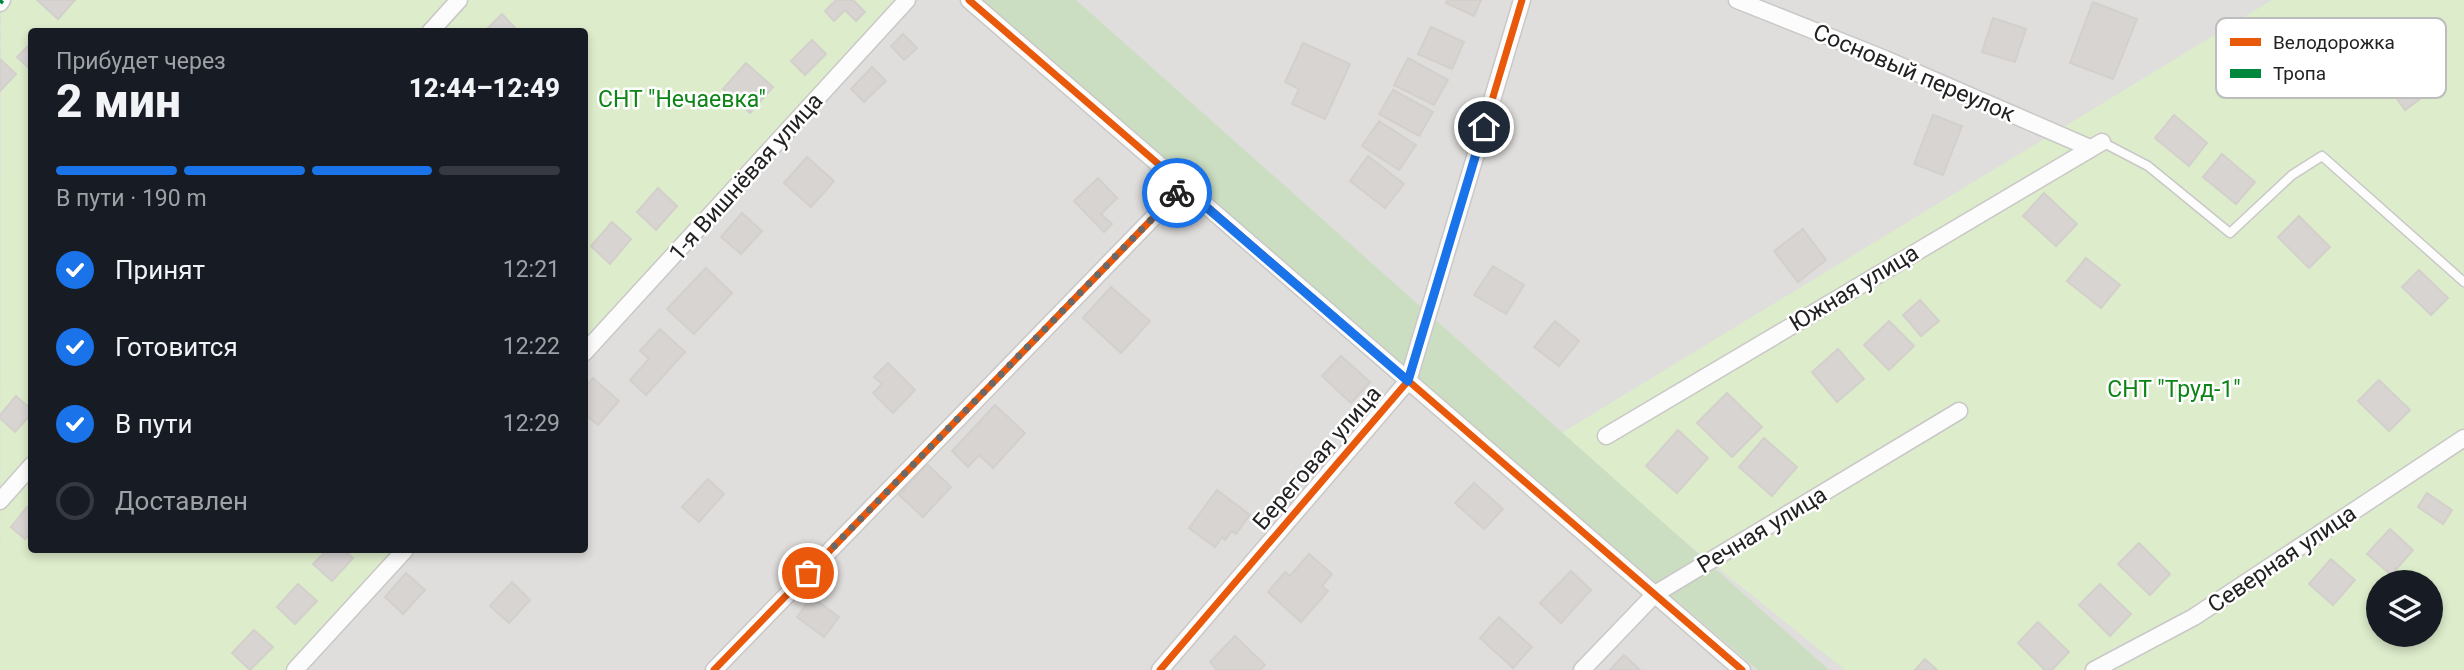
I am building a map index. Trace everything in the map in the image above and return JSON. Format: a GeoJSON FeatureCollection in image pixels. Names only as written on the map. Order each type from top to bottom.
{"type":"FeatureCollection","features":[{"type":"Feature","properties":{"kind":"street"},"geometry":{"type":"LineString","coordinates":[[434,28],[459,0]]}},
{"type":"Feature","properties":{"kind":"street","name":"1-я Вишнёвая улица"},"geometry":{"type":"LineString","coordinates":[[588,349],[907,0]]}},
{"type":"Feature","properties":{"kind":"street"},"geometry":{"type":"LineString","coordinates":[[969,0],[1742,670]]}},
{"type":"Feature","properties":{"kind":"street","name":"Береговая улица"},"geometry":{"type":"LineString","coordinates":[[1160,670],[1408,381],[1522,0]]}},
{"type":"Feature","properties":{"kind":"street","name":"Сосновый переулок"},"geometry":{"type":"LineString","coordinates":[[1737,0],[2096,145]]}},
{"type":"Feature","properties":{"kind":"street","name":"Южная улица"},"geometry":{"type":"LineString","coordinates":[[1606,436],[2096,145]]}},
{"type":"Feature","properties":{"kind":"street"},"geometry":{"type":"LineString","coordinates":[[714,670],[1183,187]]}},
{"type":"Feature","properties":{"kind":"street","name":"Речная улица"},"geometry":{"type":"LineString","coordinates":[[1582,670],[1655,594],[1959,411]]}},
{"type":"Feature","properties":{"kind":"street","name":"Северная улица"},"geometry":{"type":"LineString","coordinates":[[2094,670],[2193,617],[2464,438]]}},
{"type":"Feature","properties":{"kind":"street"},"geometry":{"type":"LineString","coordinates":[[0,501],[28,470]]}},
{"type":"Feature","properties":{"kind":"street"},"geometry":{"type":"LineString","coordinates":[[295,670],[402,553]]}},
{"type":"Feature","properties":{"kind":"lane"},"geometry":{"type":"LineString","coordinates":[[2096,145],[2148,166],[2230,233],[2292,175],[2322,156],[2464,282]]}},
{"type":"Feature","properties":{"kind":"shaded area"},"geometry":{"type":"Polygon","coordinates":[[[0,0],[2464,0],[2464,670],[0,670],[0,0]]]}},
{"type":"Feature","properties":{"kind":"green space","name":"СНТ \"Нечаевка\""},"geometry":{"type":"Polygon","coordinates":[[[1,0],[906,0],[588,345],[588,28],[28,28],[28,553],[395,553],[287,670],[0,670],[1,0]]]}},
{"type":"Feature","properties":{"kind":"green space"},"geometry":{"type":"Polygon","coordinates":[[[974,0],[1076,0],[1829,670],[1758,670],[974,0]]]}},
{"type":"Feature","properties":{"kind":"green space","name":"СНТ \"Труд-1\""},"geometry":{"type":"Polygon","coordinates":[[[2272,0],[2464,0],[2464,670],[1845,670],[1555,437],[2216,34],[2216,98],[2446,98],[2446,18],[2242,18],[2272,0]]]}},
{"type":"Feature","properties":{"kind":"building"},"geometry":{"type":"Polygon","coordinates":[[[37,0],[75,0],[58,19],[37,0]]]}},
{"type":"Feature","properties":{"kind":"building"},"geometry":{"type":"Polygon","coordinates":[[[836,0],[853,0],[865,12],[856,21],[845,10],[834,21],[825,11],[836,0]]]}},
{"type":"Feature","properties":{"kind":"building"},"geometry":{"type":"Polygon","coordinates":[[[1447,0],[1481,0],[1474,16],[1446,3],[1447,0]]]}},
{"type":"Feature","properties":{"kind":"building"},"geometry":{"type":"Polygon","coordinates":[[[2093,2],[2137,19],[2113,79],[2070,63],[2093,2]]]}},
{"type":"Feature","properties":{"kind":"building"},"geometry":{"type":"Polygon","coordinates":[[[502,14],[515,28],[488,28],[502,14]]]}},
{"type":"Feature","properties":{"kind":"building"},"geometry":{"type":"Polygon","coordinates":[[[1993,18],[2026,29],[2015,62],[1982,52],[1993,18]]]}},
{"type":"Feature","properties":{"kind":"building"},"geometry":{"type":"Polygon","coordinates":[[[1431,27],[1464,42],[1452,69],[1418,54],[1431,27]]]}},
{"type":"Feature","properties":{"kind":"building"},"geometry":{"type":"Polygon","coordinates":[[[903,34],[917,48],[904,60],[891,46],[903,34]]]}},
{"type":"Feature","properties":{"kind":"building"},"geometry":{"type":"Polygon","coordinates":[[[812,40],[826,54],[805,75],[791,61],[812,40]]]}},
{"type":"Feature","properties":{"kind":"building"},"geometry":{"type":"Polygon","coordinates":[[[1303,43],[1350,64],[1325,119],[1292,104],[1299,89],[1285,82],[1303,43]]]}},
{"type":"Feature","properties":{"kind":"building"},"geometry":{"type":"Polygon","coordinates":[[[28,46],[28,67],[17,57],[28,46]]]}},
{"type":"Feature","properties":{"kind":"building"},"geometry":{"type":"Polygon","coordinates":[[[1408,58],[1448,80],[1434,105],[1394,85],[1408,58]]]}},
{"type":"Feature","properties":{"kind":"building"},"geometry":{"type":"Polygon","coordinates":[[[0,59],[16,74],[0,91],[0,59]]]}},
{"type":"Feature","properties":{"kind":"building"},"geometry":{"type":"Polygon","coordinates":[[[746,63],[773,87],[750,113],[723,89],[746,63]]]}},
{"type":"Feature","properties":{"kind":"building"},"geometry":{"type":"Polygon","coordinates":[[[872,67],[886,81],[864,102],[851,89],[872,67]]]}},
{"type":"Feature","properties":{"kind":"building"},"geometry":{"type":"Polygon","coordinates":[[[1393,90],[1433,112],[1419,136],[1379,114],[1393,90]]]}},
{"type":"Feature","properties":{"kind":"building"},"geometry":{"type":"Polygon","coordinates":[[[2396,98],[2421,98],[2405,110],[2396,98]]]}},
{"type":"Feature","properties":{"kind":"building"},"geometry":{"type":"Polygon","coordinates":[[[1933,115],[1962,126],[1943,175],[1914,164],[1933,115]]]}},
{"type":"Feature","properties":{"kind":"building"},"geometry":{"type":"Polygon","coordinates":[[[2174,115],[2207,143],[2189,166],[2155,138],[2174,115]]]}},
{"type":"Feature","properties":{"kind":"building"},"geometry":{"type":"Polygon","coordinates":[[[1379,121],[1416,145],[1399,170],[1362,146],[1379,121]]]}},
{"type":"Feature","properties":{"kind":"building"},"geometry":{"type":"Polygon","coordinates":[[[2222,154],[2255,182],[2236,204],[2203,177],[2222,154]]]}},
{"type":"Feature","properties":{"kind":"building"},"geometry":{"type":"Polygon","coordinates":[[[1368,156],[1404,184],[1385,208],[1350,181],[1368,156]]]}},
{"type":"Feature","properties":{"kind":"building"},"geometry":{"type":"Polygon","coordinates":[[[807,157],[834,181],[811,207],[784,183],[807,157]]]}},
{"type":"Feature","properties":{"kind":"building"},"geometry":{"type":"Polygon","coordinates":[[[1098,178],[1117,198],[1101,214],[1112,224],[1104,232],[1074,201],[1098,178]]]}},
{"type":"Feature","properties":{"kind":"building"},"geometry":{"type":"Polygon","coordinates":[[[658,188],[677,206],[656,230],[637,212],[658,188]]]}},
{"type":"Feature","properties":{"kind":"building"},"geometry":{"type":"Polygon","coordinates":[[[2044,193],[2077,224],[2056,246],[2023,216],[2044,193]]]}},
{"type":"Feature","properties":{"kind":"building"},"geometry":{"type":"Polygon","coordinates":[[[742,213],[762,231],[741,254],[721,237],[742,213]]]}},
{"type":"Feature","properties":{"kind":"building"},"geometry":{"type":"Polygon","coordinates":[[[2299,216],[2330,247],[2309,268],[2278,237],[2299,216]]]}},
{"type":"Feature","properties":{"kind":"building"},"geometry":{"type":"Polygon","coordinates":[[[612,222],[631,239],[610,264],[591,246],[612,222]]]}},
{"type":"Feature","properties":{"kind":"building"},"geometry":{"type":"Polygon","coordinates":[[[1803,229],[1826,260],[1798,282],[1774,251],[1803,229]]]}},
{"type":"Feature","properties":{"kind":"building"},"geometry":{"type":"Polygon","coordinates":[[[2086,258],[2120,285],[2101,308],[2067,281],[2086,258]]]}},
{"type":"Feature","properties":{"kind":"building"},"geometry":{"type":"Polygon","coordinates":[[[1493,266],[1524,285],[1506,314],[1474,295],[1493,266]]]}},
{"type":"Feature","properties":{"kind":"building"},"geometry":{"type":"Polygon","coordinates":[[[706,268],[732,293],[694,334],[667,309],[706,268]]]}},
{"type":"Feature","properties":{"kind":"building"},"geometry":{"type":"Polygon","coordinates":[[[2419,270],[2448,298],[2431,315],[2402,287],[2419,270]]]}},
{"type":"Feature","properties":{"kind":"building"},"geometry":{"type":"Polygon","coordinates":[[[1111,287],[1150,321],[1121,353],[1083,318],[1111,287]]]}},
{"type":"Feature","properties":{"kind":"building"},"geometry":{"type":"Polygon","coordinates":[[[1920,300],[1939,321],[1921,336],[1903,315],[1920,300]]]}},
{"type":"Feature","properties":{"kind":"building"},"geometry":{"type":"Polygon","coordinates":[[[1555,321],[1579,341],[1559,366],[1534,347],[1555,321]]]}},
{"type":"Feature","properties":{"kind":"building"},"geometry":{"type":"Polygon","coordinates":[[[1889,321],[1914,346],[1889,370],[1864,345],[1889,321]]]}},
{"type":"Feature","properties":{"kind":"building"},"geometry":{"type":"Polygon","coordinates":[[[660,329],[685,352],[646,395],[630,380],[649,359],[640,351],[660,329]]]}},
{"type":"Feature","properties":{"kind":"building"},"geometry":{"type":"Polygon","coordinates":[[[1838,349],[1864,379],[1837,402],[1812,372],[1838,349]]]}},
{"type":"Feature","properties":{"kind":"building"},"geometry":{"type":"Polygon","coordinates":[[[1341,356],[1370,382],[1351,403],[1322,376],[1341,356]]]}},
{"type":"Feature","properties":{"kind":"building"},"geometry":{"type":"Polygon","coordinates":[[[888,363],[915,390],[893,413],[873,393],[882,384],[874,377],[888,363]]]}},
{"type":"Feature","properties":{"kind":"building"},"geometry":{"type":"Polygon","coordinates":[[[593,378],[619,401],[598,425],[588,417],[588,384],[593,378]]]}},
{"type":"Feature","properties":{"kind":"building"},"geometry":{"type":"Polygon","coordinates":[[[2379,380],[2410,410],[2389,431],[2358,401],[2379,380]]]}},
{"type":"Feature","properties":{"kind":"building"},"geometry":{"type":"Polygon","coordinates":[[[1727,393],[1762,427],[1732,457],[1697,423],[1727,393]]]}},
{"type":"Feature","properties":{"kind":"building"},"geometry":{"type":"Polygon","coordinates":[[[16,396],[28,406],[28,417],[15,432],[0,415],[16,396]]]}},
{"type":"Feature","properties":{"kind":"building"},"geometry":{"type":"Polygon","coordinates":[[[995,405],[1025,433],[993,468],[979,455],[968,467],[952,451],[995,405]]]}},
{"type":"Feature","properties":{"kind":"building"},"geometry":{"type":"Polygon","coordinates":[[[1678,430],[1708,458],[1677,493],[1646,466],[1678,430]]]}},
{"type":"Feature","properties":{"kind":"building"},"geometry":{"type":"Polygon","coordinates":[[[1764,438],[1797,467],[1772,496],[1739,467],[1764,438]]]}},
{"type":"Feature","properties":{"kind":"building"},"geometry":{"type":"Polygon","coordinates":[[[927,464],[951,487],[923,517],[899,495],[927,464]]]}},
{"type":"Feature","properties":{"kind":"building"},"geometry":{"type":"Polygon","coordinates":[[[708,479],[724,494],[699,522],[682,507],[708,479]]]}},
{"type":"Feature","properties":{"kind":"building"},"geometry":{"type":"Polygon","coordinates":[[[1474,483],[1503,509],[1484,529],[1455,503],[1474,483]]]}},
{"type":"Feature","properties":{"kind":"building"},"geometry":{"type":"Polygon","coordinates":[[[1217,490],[1250,515],[1236,534],[1232,531],[1225,540],[1222,537],[1215,547],[1189,528],[1217,490]]]}},
{"type":"Feature","properties":{"kind":"building"},"geometry":{"type":"Polygon","coordinates":[[[2427,493],[2452,510],[2443,524],[2418,507],[2427,493]]]}},
{"type":"Feature","properties":{"kind":"building"},"geometry":{"type":"Polygon","coordinates":[[[28,508],[28,536],[25,539],[11,527],[28,508]]]}},
{"type":"Feature","properties":{"kind":"building"},"geometry":{"type":"Polygon","coordinates":[[[2390,529],[2413,550],[2395,570],[2385,570],[2367,554],[2390,529]]]}},
{"type":"Feature","properties":{"kind":"building"},"geometry":{"type":"Polygon","coordinates":[[[2139,543],[2170,574],[2150,595],[2118,564],[2139,543]]]}},
{"type":"Feature","properties":{"kind":"building"},"geometry":{"type":"Polygon","coordinates":[[[324,553],[347,553],[353,558],[332,581],[313,564],[324,553]]]}},
{"type":"Feature","properties":{"kind":"building"},"geometry":{"type":"Polygon","coordinates":[[[1309,554],[1332,574],[1322,586],[1328,591],[1301,622],[1268,592],[1285,572],[1290,576],[1309,554]]]}},
{"type":"Feature","properties":{"kind":"building"},"geometry":{"type":"Polygon","coordinates":[[[2331,559],[2355,580],[2333,605],[2309,584],[2331,559]]]}},
{"type":"Feature","properties":{"kind":"building"},"geometry":{"type":"Polygon","coordinates":[[[1571,571],[1591,590],[1561,623],[1540,603],[1571,571]]]}},
{"type":"Feature","properties":{"kind":"building"},"geometry":{"type":"Polygon","coordinates":[[[406,573],[425,590],[403,614],[385,597],[406,573]]]}},
{"type":"Feature","properties":{"kind":"building"},"geometry":{"type":"Polygon","coordinates":[[[512,582],[530,600],[509,623],[490,606],[512,582]]]}},
{"type":"Feature","properties":{"kind":"building"},"geometry":{"type":"Polygon","coordinates":[[[298,584],[317,601],[295,624],[277,607],[298,584]]]}},
{"type":"Feature","properties":{"kind":"building"},"geometry":{"type":"Polygon","coordinates":[[[2100,584],[2131,614],[2110,636],[2079,605],[2100,584]]]}},
{"type":"Feature","properties":{"kind":"building"},"geometry":{"type":"Polygon","coordinates":[[[812,597],[839,617],[824,637],[797,617],[812,597]]]}},
{"type":"Feature","properties":{"kind":"building"},"geometry":{"type":"Polygon","coordinates":[[[1499,617],[1532,647],[1513,668],[1480,638],[1499,617]]]}},
{"type":"Feature","properties":{"kind":"building"},"geometry":{"type":"Polygon","coordinates":[[[2038,622],[2069,652],[2052,670],[2045,670],[2018,643],[2038,622]]]}},
{"type":"Feature","properties":{"kind":"building"},"geometry":{"type":"Polygon","coordinates":[[[254,630],[273,647],[250,670],[232,653],[254,630]]]}},
{"type":"Feature","properties":{"kind":"building"},"geometry":{"type":"Polygon","coordinates":[[[1235,636],[1265,665],[1260,670],[1217,670],[1210,662],[1235,636]]]}},
{"type":"Feature","properties":{"kind":"building"},"geometry":{"type":"Polygon","coordinates":[[[1624,655],[1640,670],[1610,670],[1624,655]]]}},
{"type":"Feature","properties":{"kind":"building"},"geometry":{"type":"Polygon","coordinates":[[[1925,659],[1937,670],[1915,670],[1925,659]]]}},
{"type":"Feature","properties":{"kind":"cycle path"},"geometry":{"type":"LineString","coordinates":[[969,0],[1742,670]]}},
{"type":"Feature","properties":{"kind":"cycle path"},"geometry":{"type":"LineString","coordinates":[[1160,670],[1408,381],[1522,0]]}},
{"type":"Feature","properties":{"kind":"cycle path"},"geometry":{"type":"LineString","coordinates":[[714,670],[1183,187]]}},
{"type":"Feature","properties":{"kind":"way so far"},"geometry":{"type":"LineString","coordinates":[[808,573],[1177,193]]}},
{"type":"Feature","properties":{"kind":"route"},"geometry":{"type":"LineString","coordinates":[[1177,193],[1183,187],[1408,381],[1484,127]]}}]}
